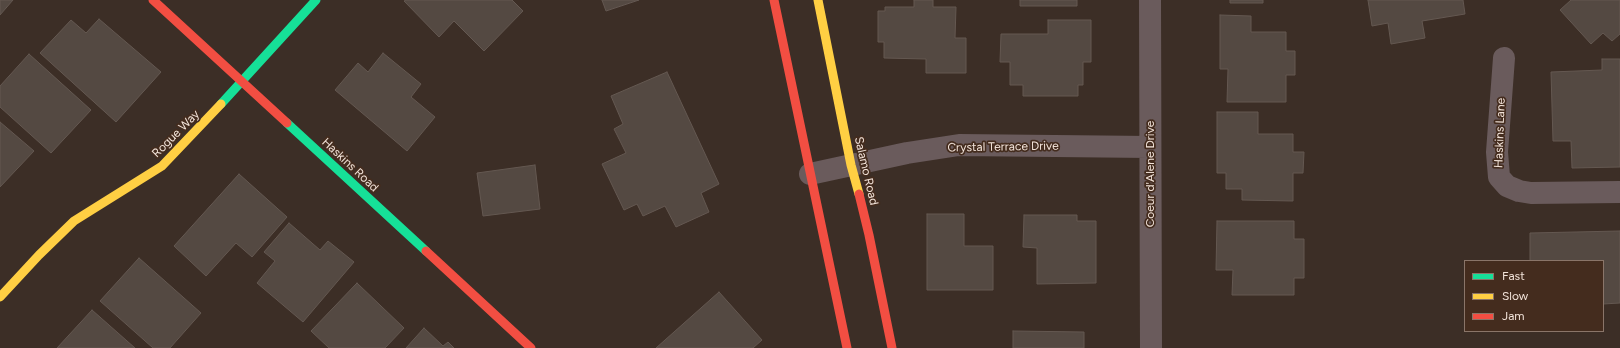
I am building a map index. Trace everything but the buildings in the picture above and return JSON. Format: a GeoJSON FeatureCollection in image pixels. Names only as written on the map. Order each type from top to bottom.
{"type":"FeatureCollection","features":[{"type":"Feature","properties":{"kind":"street","name":"Haskins Road"},"geometry":{"type":"LineString","coordinates":[[153,0],[531,348]]}},
{"type":"Feature","properties":{"kind":"street","name":"Rogue Way"},"geometry":{"type":"LineString","coordinates":[[0,297],[39,255],[74,221],[162,166],[243,82],[316,0]]}},
{"type":"Feature","properties":{"kind":"street"},"geometry":{"type":"LineString","coordinates":[[774,0],[847,348]]}},
{"type":"Feature","properties":{"kind":"street","name":"Salamo Road"},"geometry":{"type":"LineString","coordinates":[[818,0],[851,165],[869,235],[892,348]]}},
{"type":"Feature","properties":{"kind":"street","name":"Coeur d'Alene Drive"},"geometry":{"type":"LineString","coordinates":[[1150,0],[1151,348]]}},
{"type":"Feature","properties":{"kind":"street","name":"Haskins Lane"},"geometry":{"type":"LineString","coordinates":[[1504,58],[1497,152],[1499,177],[1507,186],[1518,191],[1531,193],[1620,192]]}},
{"type":"Feature","properties":{"kind":"street","name":"Crystal Terrace Drive"},"geometry":{"type":"LineString","coordinates":[[810,174],[907,153],[959,145],[1150,147]]}},
{"type":"Feature","properties":{"kind":"traffic: fast"},"geometry":{"type":"LineString","coordinates":[[221,104],[316,0]]}},
{"type":"Feature","properties":{"kind":"traffic: fast"},"geometry":{"type":"LineString","coordinates":[[287,123],[426,251]]}},
{"type":"Feature","properties":{"kind":"traffic: slow"},"geometry":{"type":"LineString","coordinates":[[818,0],[851,165],[859,194]]}},
{"type":"Feature","properties":{"kind":"traffic: slow"},"geometry":{"type":"LineString","coordinates":[[0,297],[39,255],[74,221],[162,166],[221,104]]}},
{"type":"Feature","properties":{"kind":"traffic: jam"},"geometry":{"type":"LineString","coordinates":[[153,0],[287,123]]}},
{"type":"Feature","properties":{"kind":"traffic: jam"},"geometry":{"type":"LineString","coordinates":[[774,0],[847,348]]}},
{"type":"Feature","properties":{"kind":"traffic: jam"},"geometry":{"type":"LineString","coordinates":[[859,194],[892,348]]}},
{"type":"Feature","properties":{"kind":"traffic: jam"},"geometry":{"type":"LineString","coordinates":[[426,251],[531,348]]}}]}
